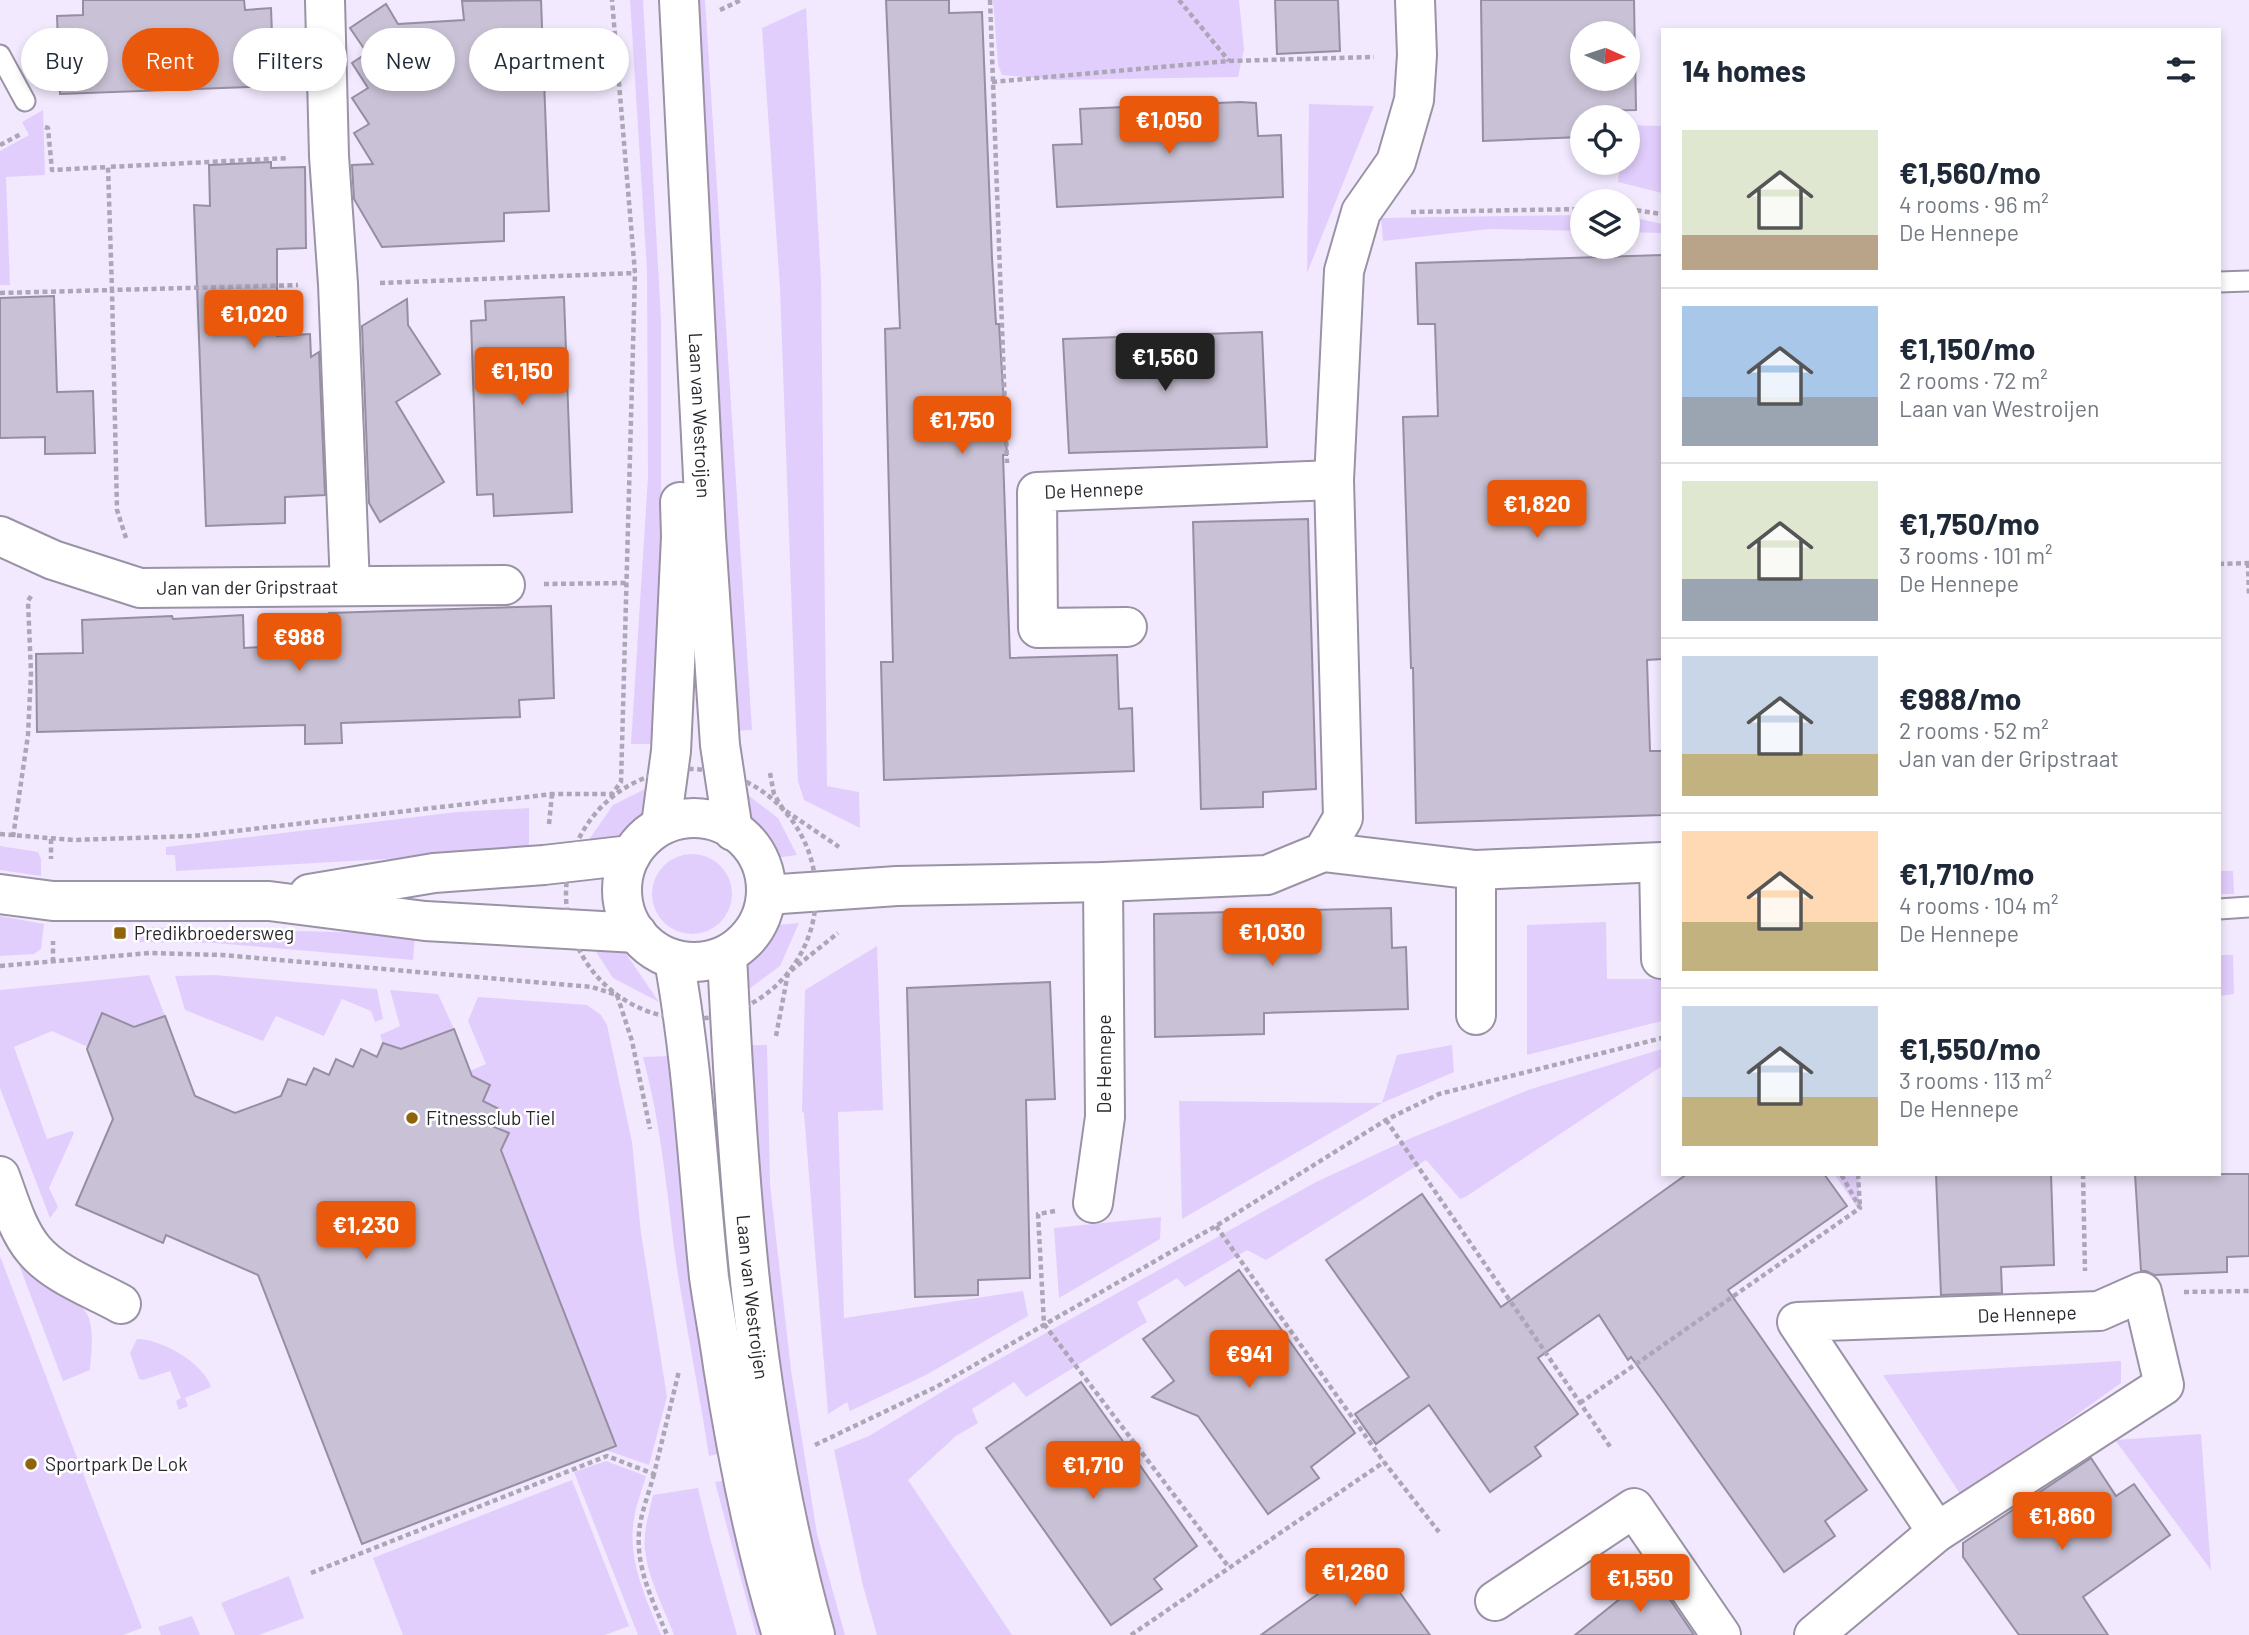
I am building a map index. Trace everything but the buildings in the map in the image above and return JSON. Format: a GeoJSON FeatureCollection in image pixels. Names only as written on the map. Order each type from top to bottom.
{"type":"FeatureCollection","features":[{"type":"Feature","properties":{"kind":"street"},"geometry":{"type":"LineString","coordinates":[[325,0],[329,156],[338,284],[350,586]]}},
{"type":"Feature","properties":{"kind":"street","name":"Laan van Westroijen"},"geometry":{"type":"LineString","coordinates":[[654,0],[672,271],[681,537],[671,751],[661,825]]}},
{"type":"Feature","properties":{"kind":"street","name":"Laan van Westroijen"},"geometry":{"type":"LineString","coordinates":[[679,0],[706,536],[720,746],[733,831]]}},
{"type":"Feature","properties":{"kind":"street"},"geometry":{"type":"LineString","coordinates":[[1324,852],[1343,818],[1334,480],[1344,271],[1362,212],[1396,162],[1414,100],[1417,55],[1415,0]]}},
{"type":"Feature","properties":{"kind":"street","name":"De Hennepe"},"geometry":{"type":"LineString","coordinates":[[1126,627],[1038,628],[1037,492],[1334,480]]}},
{"type":"Feature","properties":{"kind":"street","name":"Jan van der Gripstraat"},"geometry":{"type":"LineString","coordinates":[[0,536],[53,560],[140,588],[505,585]]}},
{"type":"Feature","properties":{"kind":"street"},"geometry":{"type":"LineString","coordinates":[[689,818],[719,822],[733,831],[745,839],[761,864],[766,895],[760,919],[747,940],[727,955],[705,962],[674,960],[649,947],[630,925],[622,897],[624,869],[631,855],[639,844],[661,825],[689,818]]}},
{"type":"Feature","properties":{"kind":"street"},"geometry":{"type":"LineString","coordinates":[[766,895],[897,886],[1103,883],[1267,875],[1324,852],[1476,870],[1661,863],[1661,959]]}},
{"type":"Feature","properties":{"kind":"street"},"geometry":{"type":"LineString","coordinates":[[269,901],[434,873],[631,855]]}},
{"type":"Feature","properties":{"kind":"street"},"geometry":{"type":"LineString","coordinates":[[1476,870],[1476,1015]]}},
{"type":"Feature","properties":{"kind":"street","name":"De Hennepe"},"geometry":{"type":"LineString","coordinates":[[1093,1203],[1105,1117],[1103,883]]}},
{"type":"Feature","properties":{"kind":"street"},"geometry":{"type":"LineString","coordinates":[[0,894],[53,901],[269,901],[425,921],[637,933]]}},
{"type":"Feature","properties":{"kind":"street","name":"Laan van Westroijen"},"geometry":{"type":"LineString","coordinates":[[727,955],[738,1164],[764,1388],[799,1580],[815,1635]]}},
{"type":"Feature","properties":{"kind":"street","name":"Laan van Westroijen"},"geometry":{"type":"LineString","coordinates":[[674,960],[685,1019],[710,1280],[727,1394],[740,1464],[782,1635]]}},
{"type":"Feature","properties":{"kind":"street"},"geometry":{"type":"LineString","coordinates":[[0,1176],[21,1228],[33,1249],[52,1267],[121,1304]]}},
{"type":"Feature","properties":{"kind":"street","name":"De Hennepe"},"geometry":{"type":"LineString","coordinates":[[1814,1635],[1937,1532],[2164,1385],[2142,1292],[2099,1311],[1797,1322],[1937,1532]]}},
{"type":"Feature","properties":{"kind":"street"},"geometry":{"type":"LineString","coordinates":[[1495,1601],[1634,1508],[1721,1635]]}},
{"type":"Feature","properties":{"kind":"lane"},"geometry":{"type":"LineString","coordinates":[[0,55],[25,101]]}},
{"type":"Feature","properties":{"kind":"lane"},"geometry":{"type":"LineString","coordinates":[[2221,282],[2249,281]]}},
{"type":"Feature","properties":{"kind":"lane"},"geometry":{"type":"LineString","coordinates":[[2221,909],[2249,907]]}},
{"type":"Feature","properties":{"kind":"path"},"geometry":{"type":"LineString","coordinates":[[612,0],[635,273],[621,782],[589,823],[570,862],[566,898],[571,930],[583,957],[598,977],[617,995]]}},
{"type":"Feature","properties":{"kind":"path"},"geometry":{"type":"LineString","coordinates":[[718,11],[741,0]]}},
{"type":"Feature","properties":{"kind":"path"},"geometry":{"type":"LineString","coordinates":[[990,0],[1008,487],[1037,492]]}},
{"type":"Feature","properties":{"kind":"path"},"geometry":{"type":"LineString","coordinates":[[1179,0],[1229,61]]}},
{"type":"Feature","properties":{"kind":"path"},"geometry":{"type":"LineString","coordinates":[[992,82],[1229,61],[1417,55]]}},
{"type":"Feature","properties":{"kind":"path"},"geometry":{"type":"LineString","coordinates":[[35,127],[48,128],[52,170],[329,156]]}},
{"type":"Feature","properties":{"kind":"path"},"geometry":{"type":"LineString","coordinates":[[0,145],[23,133]]}},
{"type":"Feature","properties":{"kind":"path"},"geometry":{"type":"LineString","coordinates":[[108,167],[117,510],[140,588]]}},
{"type":"Feature","properties":{"kind":"path"},"geometry":{"type":"LineString","coordinates":[[1362,212],[1570,209]]}},
{"type":"Feature","properties":{"kind":"path"},"geometry":{"type":"LineString","coordinates":[[1640,211],[1661,215]]}},
{"type":"Feature","properties":{"kind":"path"},"geometry":{"type":"LineString","coordinates":[[0,293],[635,273]]}},
{"type":"Feature","properties":{"kind":"path"},"geometry":{"type":"LineString","coordinates":[[13,837],[27,735],[31,673],[28,601],[53,560]]}},
{"type":"Feature","properties":{"kind":"path"},"geometry":{"type":"LineString","coordinates":[[2221,564],[2248,563],[2249,594]]}},
{"type":"Feature","properties":{"kind":"path"},"geometry":{"type":"LineString","coordinates":[[505,585],[627,583]]}},
{"type":"Feature","properties":{"kind":"path"},"geometry":{"type":"LineString","coordinates":[[0,834],[73,840],[193,836],[552,794],[612,794],[650,776],[668,771],[696,769],[724,773],[746,782],[766,793],[783,809],[804,843],[812,862],[816,891],[813,920],[804,948],[788,973],[762,998],[730,1013],[708,1018],[685,1019],[649,1012],[617,995],[592,987],[222,955],[149,953],[0,967]]}},
{"type":"Feature","properties":{"kind":"path"},"geometry":{"type":"LineString","coordinates":[[808,1449],[936,1387],[1216,1226],[1386,1120],[1438,1094],[1661,1038]]}},
{"type":"Feature","properties":{"kind":"path"},"geometry":{"type":"LineString","coordinates":[[1386,1120],[1611,1448]]}},
{"type":"Feature","properties":{"kind":"path"},"geometry":{"type":"LineString","coordinates":[[1842,1176],[1860,1208]]}},
{"type":"Feature","properties":{"kind":"path"},"geometry":{"type":"LineString","coordinates":[[1858,1176],[1860,1208]]}},
{"type":"Feature","properties":{"kind":"path"},"geometry":{"type":"LineString","coordinates":[[1093,1203],[1038,1214],[1044,1324],[1228,1566]]}},
{"type":"Feature","properties":{"kind":"path"},"geometry":{"type":"LineString","coordinates":[[1580,1403],[1860,1208]]}},
{"type":"Feature","properties":{"kind":"path"},"geometry":{"type":"LineString","coordinates":[[1216,1226],[1384,1462],[1439,1532]]}},
{"type":"Feature","properties":{"kind":"path"},"geometry":{"type":"LineString","coordinates":[[667,1635],[644,1579],[639,1551],[642,1513],[682,1359]]}},
{"type":"Feature","properties":{"kind":"path"},"geometry":{"type":"LineString","coordinates":[[311,1573],[607,1456],[654,1474]]}},
{"type":"Feature","properties":{"kind":"path"},"geometry":{"type":"LineString","coordinates":[[1131,1635],[1228,1566],[1384,1462]]}},
{"type":"Feature","properties":{"kind":"shaded area"},"geometry":{"type":"Polygon","coordinates":[[[630,0],[643,0],[661,319],[661,744],[631,744],[648,477],[647,271],[630,0]]]}},
{"type":"Feature","properties":{"kind":"shaded area"},"geometry":{"type":"Polygon","coordinates":[[[690,0],[705,0],[752,730],[731,731],[690,0]]]}},
{"type":"Feature","properties":{"kind":"shaded area"},"geometry":{"type":"Polygon","coordinates":[[[993,0],[1239,0],[1244,49],[1238,77],[1055,80],[1002,75],[998,65],[993,0]]]}},
{"type":"Feature","properties":{"kind":"shaded area"},"geometry":{"type":"Polygon","coordinates":[[[806,8],[821,279],[827,786],[859,792],[860,828],[804,800],[798,781],[780,288],[762,28],[806,8]]]}},
{"type":"Feature","properties":{"kind":"shaded area"},"geometry":{"type":"Polygon","coordinates":[[[1309,104],[1374,106],[1307,273],[1309,104]]]}},
{"type":"Feature","properties":{"kind":"shaded area"},"geometry":{"type":"Polygon","coordinates":[[[43,110],[45,175],[6,177],[10,285],[0,285],[0,151],[29,135],[22,122],[43,110]]]}},
{"type":"Feature","properties":{"kind":"shaded area"},"geometry":{"type":"Polygon","coordinates":[[[1640,125],[1661,126],[1661,193],[1618,182],[1619,175],[1640,175],[1640,125]]]}},
{"type":"Feature","properties":{"kind":"shaded area"},"geometry":{"type":"Polygon","coordinates":[[[1570,215],[1570,231],[1490,229],[1383,241],[1381,218],[1570,215]]]}},
{"type":"Feature","properties":{"kind":"shaded area"},"geometry":{"type":"Polygon","coordinates":[[[1640,219],[1661,224],[1661,233],[1640,232],[1640,219]]]}},
{"type":"Feature","properties":{"kind":"shaded area"},"geometry":{"type":"Polygon","coordinates":[[[655,784],[648,814],[621,836],[588,841],[613,805],[655,784]]]}},
{"type":"Feature","properties":{"kind":"shaded area"},"geometry":{"type":"Polygon","coordinates":[[[736,786],[778,818],[797,855],[774,858],[740,801],[736,786]]]}},
{"type":"Feature","properties":{"kind":"shaded area"},"geometry":{"type":"Polygon","coordinates":[[[529,808],[529,851],[176,871],[175,855],[166,855],[166,847],[457,812],[529,808]]]}},
{"type":"Feature","properties":{"kind":"shaded area"},"geometry":{"type":"Polygon","coordinates":[[[0,846],[38,852],[41,859],[41,876],[0,870],[0,846]]]}},
{"type":"Feature","properties":{"kind":"shaded area"},"geometry":{"type":"Polygon","coordinates":[[[692,854],[707,857],[720,866],[729,879],[732,894],[729,909],[720,922],[707,931],[692,934],[677,931],[664,922],[655,909],[652,894],[655,879],[664,866],[677,857],[692,854]]]}},
{"type":"Feature","properties":{"kind":"shaded area"},"geometry":{"type":"Polygon","coordinates":[[[2221,871],[2233,871],[2234,894],[2221,894],[2221,871]]]}},
{"type":"Feature","properties":{"kind":"shaded area"},"geometry":{"type":"Polygon","coordinates":[[[0,916],[44,924],[41,949],[34,954],[0,956],[0,916]]]}},
{"type":"Feature","properties":{"kind":"shaded area"},"geometry":{"type":"Polygon","coordinates":[[[1606,922],[1607,979],[1661,979],[1661,1021],[1527,1055],[1527,925],[1606,922]]]}},
{"type":"Feature","properties":{"kind":"shaded area"},"geometry":{"type":"Polygon","coordinates":[[[799,923],[780,966],[749,989],[747,966],[777,925],[799,923]]]}},
{"type":"Feature","properties":{"kind":"shaded area"},"geometry":{"type":"Polygon","coordinates":[[[138,927],[415,934],[413,960],[215,943],[137,942],[138,927]]]}},
{"type":"Feature","properties":{"kind":"shaded area"},"geometry":{"type":"Polygon","coordinates":[[[877,946],[883,1110],[838,1112],[844,1318],[1023,1291],[1028,1316],[926,1375],[850,1411],[847,1402],[828,1414],[802,1112],[805,990],[877,946]]]}},
{"type":"Feature","properties":{"kind":"shaded area"},"geometry":{"type":"Polygon","coordinates":[[[593,947],[624,951],[659,1002],[613,978],[593,947]]]}},
{"type":"Feature","properties":{"kind":"shaded area"},"geometry":{"type":"Polygon","coordinates":[[[2221,955],[2233,955],[2234,994],[2221,996],[2221,955]]]}},
{"type":"Feature","properties":{"kind":"shaded area"},"geometry":{"type":"Polygon","coordinates":[[[149,975],[165,1016],[134,1027],[102,1014],[88,1047],[52,1031],[14,1047],[47,1139],[72,1131],[74,1133],[49,1188],[58,1207],[50,1218],[0,1088],[0,990],[149,975]]]}},
{"type":"Feature","properties":{"kind":"shaded area"},"geometry":{"type":"Polygon","coordinates":[[[215,975],[377,989],[383,1019],[375,1022],[371,1011],[342,999],[324,1036],[276,1016],[263,1041],[185,1010],[175,976],[215,975]]]}},
{"type":"Feature","properties":{"kind":"shaded area"},"geometry":{"type":"Polygon","coordinates":[[[390,990],[438,994],[454,1029],[401,1049],[383,1043],[380,1035],[400,1026],[390,990]]]}},
{"type":"Feature","properties":{"kind":"shaded area"},"geometry":{"type":"Polygon","coordinates":[[[478,997],[587,1005],[601,1015],[607,1025],[632,1142],[641,1233],[667,1397],[649,1465],[606,1450],[616,1446],[501,1150],[509,1133],[492,1126],[499,1109],[483,1101],[490,1085],[472,1076],[470,1071],[486,1064],[468,1021],[478,997]]]}},
{"type":"Feature","properties":{"kind":"shaded area"},"geometry":{"type":"Polygon","coordinates":[[[743,1045],[767,1045],[770,1184],[791,1370],[817,1534],[845,1635],[826,1635],[778,1406],[743,1045]]]}},
{"type":"Feature","properties":{"kind":"shaded area"},"geometry":{"type":"Polygon","coordinates":[[[1452,1045],[1454,1072],[1382,1103],[1397,1055],[1452,1045]]]}},
{"type":"Feature","properties":{"kind":"shaded area"},"geometry":{"type":"Polygon","coordinates":[[[1661,1049],[1661,1067],[1467,1196],[1460,1199],[1426,1160],[1266,1260],[1247,1250],[1185,1287],[1177,1278],[1137,1302],[1147,1322],[1026,1397],[1014,1382],[972,1409],[978,1423],[956,1436],[908,1480],[1012,1635],[877,1635],[863,1586],[834,1450],[869,1436],[953,1385],[1316,1182],[1411,1138],[1531,1089],[1661,1049]]]}},
{"type":"Feature","properties":{"kind":"shaded area"},"geometry":{"type":"Polygon","coordinates":[[[670,1056],[727,1452],[709,1456],[676,1262],[659,1133],[643,1057],[670,1056]]]}},
{"type":"Feature","properties":{"kind":"shaded area"},"geometry":{"type":"Polygon","coordinates":[[[1179,1101],[1382,1103],[1182,1219],[1179,1101]]]}},
{"type":"Feature","properties":{"kind":"shaded area"},"geometry":{"type":"Polygon","coordinates":[[[1835,1176],[1859,1176],[1859,1210],[1835,1176]]]}},
{"type":"Feature","properties":{"kind":"shaded area"},"geometry":{"type":"Polygon","coordinates":[[[1161,1217],[1160,1239],[1059,1298],[1054,1228],[1161,1217]]]}},
{"type":"Feature","properties":{"kind":"shaded area"},"geometry":{"type":"Polygon","coordinates":[[[15,1254],[37,1279],[74,1301],[87,1314],[92,1334],[90,1370],[63,1381],[15,1254]]]}},
{"type":"Feature","properties":{"kind":"shaded area","name":"Sportpark De Lok"},"geometry":{"type":"Polygon","coordinates":[[[0,1256],[142,1628],[123,1635],[0,1635],[0,1256]]]}},
{"type":"Feature","properties":{"kind":"shaded area"},"geometry":{"type":"Polygon","coordinates":[[[137,1339],[158,1343],[191,1361],[207,1378],[211,1387],[185,1398],[188,1406],[179,1410],[176,1401],[181,1398],[170,1371],[139,1379],[130,1353],[137,1339]]]}},
{"type":"Feature","properties":{"kind":"shaded area"},"geometry":{"type":"Polygon","coordinates":[[[2121,1361],[2121,1383],[1962,1497],[1883,1375],[2121,1361]]]}},
{"type":"Feature","properties":{"kind":"shaded area"},"geometry":{"type":"Polygon","coordinates":[[[2201,1434],[2211,1570],[2115,1440],[2201,1434]]]}},
{"type":"Feature","properties":{"kind":"shaded area"},"geometry":{"type":"Polygon","coordinates":[[[606,1461],[646,1476],[635,1514],[633,1549],[639,1578],[661,1635],[638,1635],[574,1472],[606,1461]]]}},
{"type":"Feature","properties":{"kind":"shaded area"},"geometry":{"type":"Polygon","coordinates":[[[734,1479],[772,1635],[756,1635],[715,1482],[734,1479]]]}},
{"type":"Feature","properties":{"kind":"shaded area"},"geometry":{"type":"Polygon","coordinates":[[[572,1480],[629,1626],[605,1635],[403,1635],[373,1558],[572,1480]]]}},
{"type":"Feature","properties":{"kind":"shaded area"},"geometry":{"type":"Polygon","coordinates":[[[698,1488],[737,1635],[674,1635],[649,1572],[645,1536],[653,1495],[698,1488]]]}},
{"type":"Feature","properties":{"kind":"shaded area"},"geometry":{"type":"Polygon","coordinates":[[[289,1576],[304,1618],[259,1635],[235,1635],[221,1603],[289,1576]]]}},
{"type":"Feature","properties":{"kind":"shaded area"},"geometry":{"type":"Polygon","coordinates":[[[192,1616],[200,1635],[161,1635],[158,1627],[192,1616]]]}},
{"type":"Feature","properties":{"kind":"place","name":"Predikbroedersweg"},"geometry":{"type":"Point","coordinates":[120,933]}},
{"type":"Feature","properties":{"kind":"place","name":"Fitnessclub Tiel"},"geometry":{"type":"Point","coordinates":[412,1118]}},
{"type":"Feature","properties":{"kind":"place","name":"Sportpark De Lok"},"geometry":{"type":"Point","coordinates":[31,1464]}}]}
